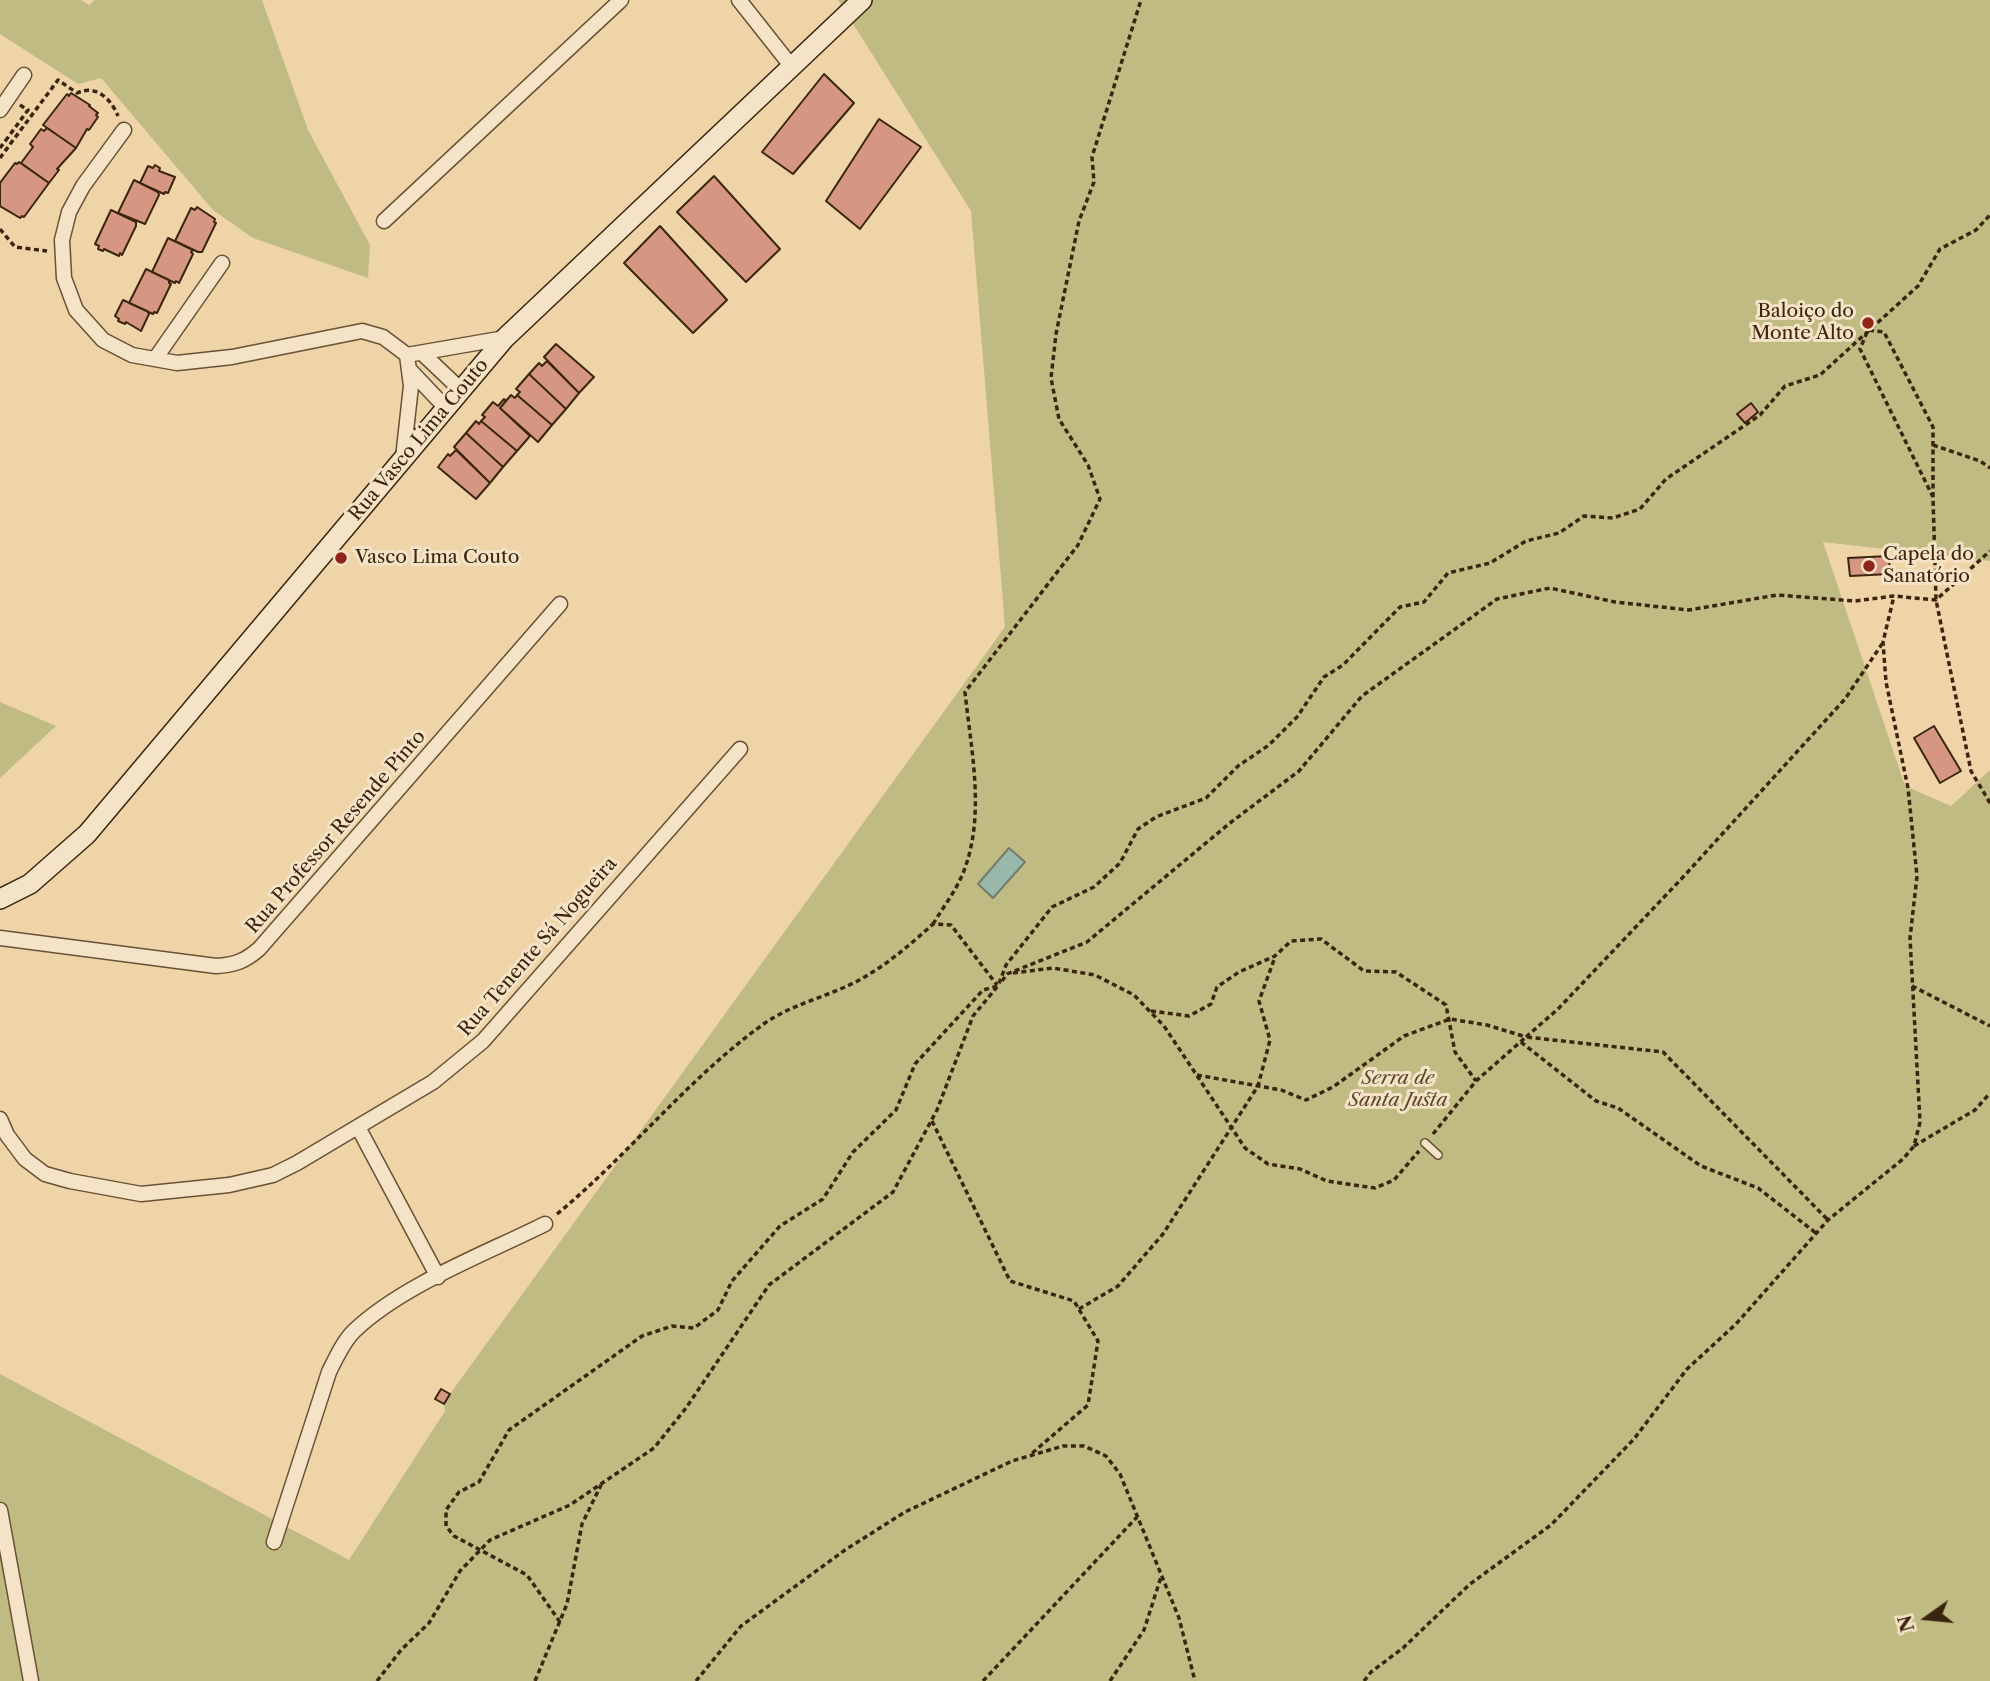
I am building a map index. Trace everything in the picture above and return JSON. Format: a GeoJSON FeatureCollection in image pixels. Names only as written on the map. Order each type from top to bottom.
{"type":"FeatureCollection","features":[{"type":"Feature","properties":{"kind":"street"},"geometry":{"type":"LineString","coordinates":[[384,221],[621,0]]}},
{"type":"Feature","properties":{"kind":"street"},"geometry":{"type":"LineString","coordinates":[[739,0],[792,67]]}},
{"type":"Feature","properties":{"kind":"street","name":"Rua Vasco Lima Couto"},"geometry":{"type":"LineString","coordinates":[[0,899],[30,884],[87,834],[505,338],[862,0]]}},
{"type":"Feature","properties":{"kind":"street"},"geometry":{"type":"LineString","coordinates":[[0,110],[24,75]]}},
{"type":"Feature","properties":{"kind":"street"},"geometry":{"type":"LineString","coordinates":[[124,131],[83,186],[69,212],[62,240],[64,278],[76,310],[103,340],[132,355],[177,363],[232,357],[362,331],[383,337],[461,390]]}},
{"type":"Feature","properties":{"kind":"street"},"geometry":{"type":"LineString","coordinates":[[155,359],[222,263]]}},
{"type":"Feature","properties":{"kind":"street"},"geometry":{"type":"LineString","coordinates":[[413,359],[505,338]]}},
{"type":"Feature","properties":{"kind":"street"},"geometry":{"type":"LineString","coordinates":[[413,359],[446,408]]}},
{"type":"Feature","properties":{"kind":"street"},"geometry":{"type":"LineString","coordinates":[[403,458],[413,359]]}},
{"type":"Feature","properties":{"kind":"street","name":"Rua Professor Resende Pinto"},"geometry":{"type":"LineString","coordinates":[[1,937],[216,966],[233,965],[246,960],[259,949],[560,604]]}},
{"type":"Feature","properties":{"kind":"street","name":"Rua Tenente Sá Nogueira"},"geometry":{"type":"LineString","coordinates":[[0,1119],[7,1135],[25,1159],[45,1174],[141,1195],[229,1185],[273,1175],[298,1163],[433,1082],[483,1041],[740,749]]}},
{"type":"Feature","properties":{"kind":"street"},"geometry":{"type":"LineString","coordinates":[[358,1127],[438,1276]]}},
{"type":"Feature","properties":{"kind":"street"},"geometry":{"type":"LineString","coordinates":[[274,1542],[329,1372],[352,1333],[383,1306],[545,1224]]}},
{"type":"Feature","properties":{"kind":"street"},"geometry":{"type":"LineString","coordinates":[[0,1510],[31,1681]]}},
{"type":"Feature","properties":{"kind":"lane"},"geometry":{"type":"LineString","coordinates":[[1425,1143],[1438,1155]]}},
{"type":"Feature","properties":{"kind":"path"},"geometry":{"type":"LineString","coordinates":[[545,1224],[592,1185],[724,1054],[768,1021],[861,979],[903,951],[933,924],[965,870],[973,839],[976,794],[965,692],[1078,545],[1100,499],[1088,465],[1059,419],[1051,379],[1056,334],[1079,221],[1094,182],[1092,157],[1141,0]]}},
{"type":"Feature","properties":{"kind":"path"},"geometry":{"type":"LineString","coordinates":[[0,148],[9,141],[58,80],[77,93],[91,90],[102,94],[113,104],[124,131]]}},
{"type":"Feature","properties":{"kind":"path"},"geometry":{"type":"LineString","coordinates":[[0,158],[28,110],[9,97]]}},
{"type":"Feature","properties":{"kind":"path"},"geometry":{"type":"LineString","coordinates":[[998,986],[1006,965],[1052,907],[1094,887],[1120,863],[1138,829],[1156,817],[1206,798],[1238,766],[1269,745],[1297,717],[1324,677],[1343,665],[1400,607],[1424,602],[1448,573],[1490,563],[1526,541],[1559,533],[1584,516],[1613,518],[1640,509],[1666,478],[1760,415],[1785,386],[1820,375],[1918,286],[1940,249],[1976,230],[1990,215]]}},
{"type":"Feature","properties":{"kind":"path"},"geometry":{"type":"LineString","coordinates":[[0,229],[15,247],[63,254]]}},
{"type":"Feature","properties":{"kind":"path"},"geometry":{"type":"LineString","coordinates":[[1868,330],[1884,332],[1933,428],[1936,600],[1971,771],[1990,803]]}},
{"type":"Feature","properties":{"kind":"path"},"geometry":{"type":"LineString","coordinates":[[1868,330],[1860,349],[1933,497]]}},
{"type":"Feature","properties":{"kind":"path"},"geometry":{"type":"LineString","coordinates":[[1933,445],[1980,461],[1990,468]]}},
{"type":"Feature","properties":{"kind":"path"},"geometry":{"type":"LineString","coordinates":[[377,1681],[401,1650],[429,1623],[460,1570],[480,1550],[491,1540],[570,1505],[654,1448],[686,1408],[769,1285],[893,1192],[932,1119],[973,1016],[1007,974],[1087,942],[1230,823],[1299,771],[1362,696],[1497,599],[1550,588],[1615,602],[1689,610],[1777,594],[1855,601],[1894,596],[1936,600],[1990,551]]}},
{"type":"Feature","properties":{"kind":"path"},"geometry":{"type":"LineString","coordinates":[[1894,596],[1883,642],[1886,682],[1909,788],[1917,876],[1910,938],[1920,1122],[1914,1146]]}},
{"type":"Feature","properties":{"kind":"path"},"geometry":{"type":"LineString","coordinates":[[1007,974],[1053,968],[1096,975],[1133,995],[1164,1026],[1245,1148],[1268,1164],[1300,1169],[1327,1181],[1375,1188],[1394,1180],[1476,1081],[1558,1009],[1685,875],[1845,699],[1883,642]]}},
{"type":"Feature","properties":{"kind":"path"},"geometry":{"type":"LineString","coordinates":[[933,924],[951,925],[998,986]]}},
{"type":"Feature","properties":{"kind":"path"},"geometry":{"type":"LineString","coordinates":[[1149,1010],[1189,1016],[1211,1004],[1217,987],[1239,972],[1275,956],[1291,941],[1321,939],[1364,971],[1396,972],[1446,1004],[1455,1052],[1476,1081]]}},
{"type":"Feature","properties":{"kind":"path"},"geometry":{"type":"LineString","coordinates":[[1079,1309],[1118,1286],[1163,1234],[1258,1086],[1270,1040],[1259,1001],[1275,956]]}},
{"type":"Feature","properties":{"kind":"path"},"geometry":{"type":"LineString","coordinates":[[560,1622],[527,1575],[454,1536],[446,1526],[446,1510],[459,1492],[479,1482],[509,1430],[642,1336],[672,1326],[694,1328],[718,1310],[732,1281],[780,1226],[823,1199],[853,1152],[896,1110],[915,1064],[983,990],[998,986]]}},
{"type":"Feature","properties":{"kind":"path"},"geometry":{"type":"LineString","coordinates":[[1912,986],[1990,1026]]}},
{"type":"Feature","properties":{"kind":"path"},"geometry":{"type":"LineString","coordinates":[[1198,1075],[1281,1090],[1306,1100],[1333,1087],[1404,1036],[1450,1019],[1487,1025],[1526,1037],[1663,1052],[1828,1220]]}},
{"type":"Feature","properties":{"kind":"path"},"geometry":{"type":"LineString","coordinates":[[1521,1042],[1596,1101],[1618,1108],[1701,1166],[1758,1188],[1816,1233]]}},
{"type":"Feature","properties":{"kind":"path"},"geometry":{"type":"LineString","coordinates":[[1364,1681],[1471,1584],[1551,1524],[1634,1439],[1687,1369],[1736,1324],[1828,1220],[1903,1160],[1914,1146],[1975,1110],[1990,1093]]}},
{"type":"Feature","properties":{"kind":"path"},"geometry":{"type":"LineString","coordinates":[[932,1119],[1010,1281],[1074,1301],[1098,1341],[1088,1405],[1029,1456]]}},
{"type":"Feature","properties":{"kind":"path"},"geometry":{"type":"LineString","coordinates":[[696,1681],[741,1626],[845,1550],[905,1512],[1012,1461],[1063,1446],[1084,1446],[1106,1456],[1120,1474],[1179,1618],[1195,1681]]}},
{"type":"Feature","properties":{"kind":"path"},"geometry":{"type":"LineString","coordinates":[[535,1681],[567,1604],[582,1524],[603,1483]]}},
{"type":"Feature","properties":{"kind":"path"},"geometry":{"type":"LineString","coordinates":[[983,1681],[1137,1517]]}},
{"type":"Feature","properties":{"kind":"path"},"geometry":{"type":"LineString","coordinates":[[1110,1681],[1144,1630],[1162,1576]]}},
{"type":"Feature","properties":{"kind":"green space"},"geometry":{"type":"Polygon","coordinates":[[[0,0],[81,0],[89,5],[94,0],[262,0],[308,130],[370,245],[368,278],[253,238],[213,210],[101,78],[78,84],[0,34],[0,0]]]}},
{"type":"Feature","properties":{"kind":"green space","name":"Serra de Santa Justa"},"geometry":{"type":"Polygon","coordinates":[[[838,0],[1990,0],[1990,561],[1823,542],[1905,786],[1951,806],[1990,770],[1990,1681],[0,1681],[0,1374],[349,1560],[445,1411],[444,1404],[450,1394],[1005,627],[971,211],[838,0]]]}},
{"type":"Feature","properties":{"kind":"green space"},"geometry":{"type":"Polygon","coordinates":[[[0,702],[56,726],[0,778],[0,702]]]}},
{"type":"Feature","properties":{"kind":"shaded area"},"geometry":{"type":"Polygon","coordinates":[[[1009,848],[1025,862],[993,898],[978,884],[1009,848]]]}},
{"type":"Feature","properties":{"kind":"building"},"geometry":{"type":"Polygon","coordinates":[[[824,74],[854,103],[793,174],[762,152],[824,74]]]}},
{"type":"Feature","properties":{"kind":"building"},"geometry":{"type":"Polygon","coordinates":[[[71,93],[98,113],[98,117],[76,148],[43,125],[67,94],[69,96],[71,93]]]}},
{"type":"Feature","properties":{"kind":"building"},"geometry":{"type":"Polygon","coordinates":[[[879,119],[921,147],[860,229],[826,201],[879,119]]]}},
{"type":"Feature","properties":{"kind":"building"},"geometry":{"type":"Polygon","coordinates":[[[47,128],[76,148],[57,169],[59,170],[49,183],[21,163],[33,147],[30,144],[41,129],[44,131],[47,128]]]}},
{"type":"Feature","properties":{"kind":"building"},"geometry":{"type":"Polygon","coordinates":[[[19,162],[49,183],[24,217],[20,218],[0,206],[0,183],[15,163],[19,162]]]}},
{"type":"Feature","properties":{"kind":"building"},"geometry":{"type":"Polygon","coordinates":[[[155,165],[160,168],[159,171],[175,177],[168,193],[164,194],[140,183],[148,166],[153,168],[155,165]]]}},
{"type":"Feature","properties":{"kind":"building"},"geometry":{"type":"Polygon","coordinates":[[[714,176],[780,249],[746,282],[677,212],[714,176]]]}},
{"type":"Feature","properties":{"kind":"building"},"geometry":{"type":"Polygon","coordinates":[[[134,180],[159,195],[145,224],[118,213],[134,180]]]}},
{"type":"Feature","properties":{"kind":"building"},"geometry":{"type":"Polygon","coordinates":[[[197,207],[215,219],[216,223],[202,252],[175,241],[191,208],[195,210],[197,207]]]}},
{"type":"Feature","properties":{"kind":"building"},"geometry":{"type":"Polygon","coordinates":[[[111,210],[136,222],[122,255],[120,253],[119,256],[98,249],[99,246],[95,244],[111,210]]]}},
{"type":"Feature","properties":{"kind":"building"},"geometry":{"type":"Polygon","coordinates":[[[660,226],[727,300],[693,333],[624,263],[660,226]]]}},
{"type":"Feature","properties":{"kind":"building"},"geometry":{"type":"Polygon","coordinates":[[[168,238],[193,250],[179,283],[152,272],[168,238]]]}},
{"type":"Feature","properties":{"kind":"building"},"geometry":{"type":"Polygon","coordinates":[[[146,269],[169,280],[171,284],[157,313],[153,314],[129,303],[146,269]]]}},
{"type":"Feature","properties":{"kind":"building"},"geometry":{"type":"Polygon","coordinates":[[[123,300],[149,314],[141,331],[126,322],[125,324],[118,321],[115,316],[123,300]]]}},
{"type":"Feature","properties":{"kind":"building"},"geometry":{"type":"Polygon","coordinates":[[[556,344],[594,377],[579,393],[544,357],[556,344]]]}},
{"type":"Feature","properties":{"kind":"building"},"geometry":{"type":"Polygon","coordinates":[[[547,361],[579,393],[566,409],[529,374],[539,363],[542,366],[547,361]]]}},
{"type":"Feature","properties":{"kind":"building"},"geometry":{"type":"Polygon","coordinates":[[[529,374],[566,409],[552,425],[517,395],[520,392],[516,389],[529,374]]]}},
{"type":"Feature","properties":{"kind":"building"},"geometry":{"type":"Polygon","coordinates":[[[511,395],[515,398],[517,395],[552,425],[538,442],[500,408],[511,395]]]}},
{"type":"Feature","properties":{"kind":"building"},"geometry":{"type":"Polygon","coordinates":[[[504,399],[506,401],[500,408],[530,436],[517,451],[481,421],[485,417],[482,415],[493,402],[498,406],[504,399]]]}},
{"type":"Feature","properties":{"kind":"building"},"geometry":{"type":"Polygon","coordinates":[[[1751,403],[1758,412],[1745,423],[1737,414],[1751,403]]]}},
{"type":"Feature","properties":{"kind":"building"},"geometry":{"type":"Polygon","coordinates":[[[476,421],[479,424],[481,421],[517,451],[503,467],[466,433],[476,421]]]}},
{"type":"Feature","properties":{"kind":"building"},"geometry":{"type":"Polygon","coordinates":[[[466,433],[503,467],[490,483],[454,447],[466,433]]]}},
{"type":"Feature","properties":{"kind":"building"},"geometry":{"type":"Polygon","coordinates":[[[456,450],[490,483],[476,499],[438,467],[448,454],[450,456],[456,450]]]}},
{"type":"Feature","properties":{"kind":"building","name":"Capela do Sanatório"},"geometry":{"type":"Polygon","coordinates":[[[1889,556],[1890,574],[1850,576],[1848,558],[1889,556]]]}},
{"type":"Feature","properties":{"kind":"building"},"geometry":{"type":"Polygon","coordinates":[[[1934,726],[1961,771],[1940,783],[1914,738],[1934,726]]]}},
{"type":"Feature","properties":{"kind":"building"},"geometry":{"type":"Polygon","coordinates":[[[441,1389],[450,1394],[444,1404],[435,1399],[441,1389]]]}},
{"type":"Feature","properties":{"kind":"place","name":"Baloiço do Monte Alto"},"geometry":{"type":"Point","coordinates":[1868,323]}},
{"type":"Feature","properties":{"kind":"place","name":"Vasco Lima Couto"},"geometry":{"type":"Point","coordinates":[341,558]}},
{"type":"Feature","properties":{"kind":"place","name":"Capela do Sanatório"},"geometry":{"type":"Point","coordinates":[1869,566]}}]}
